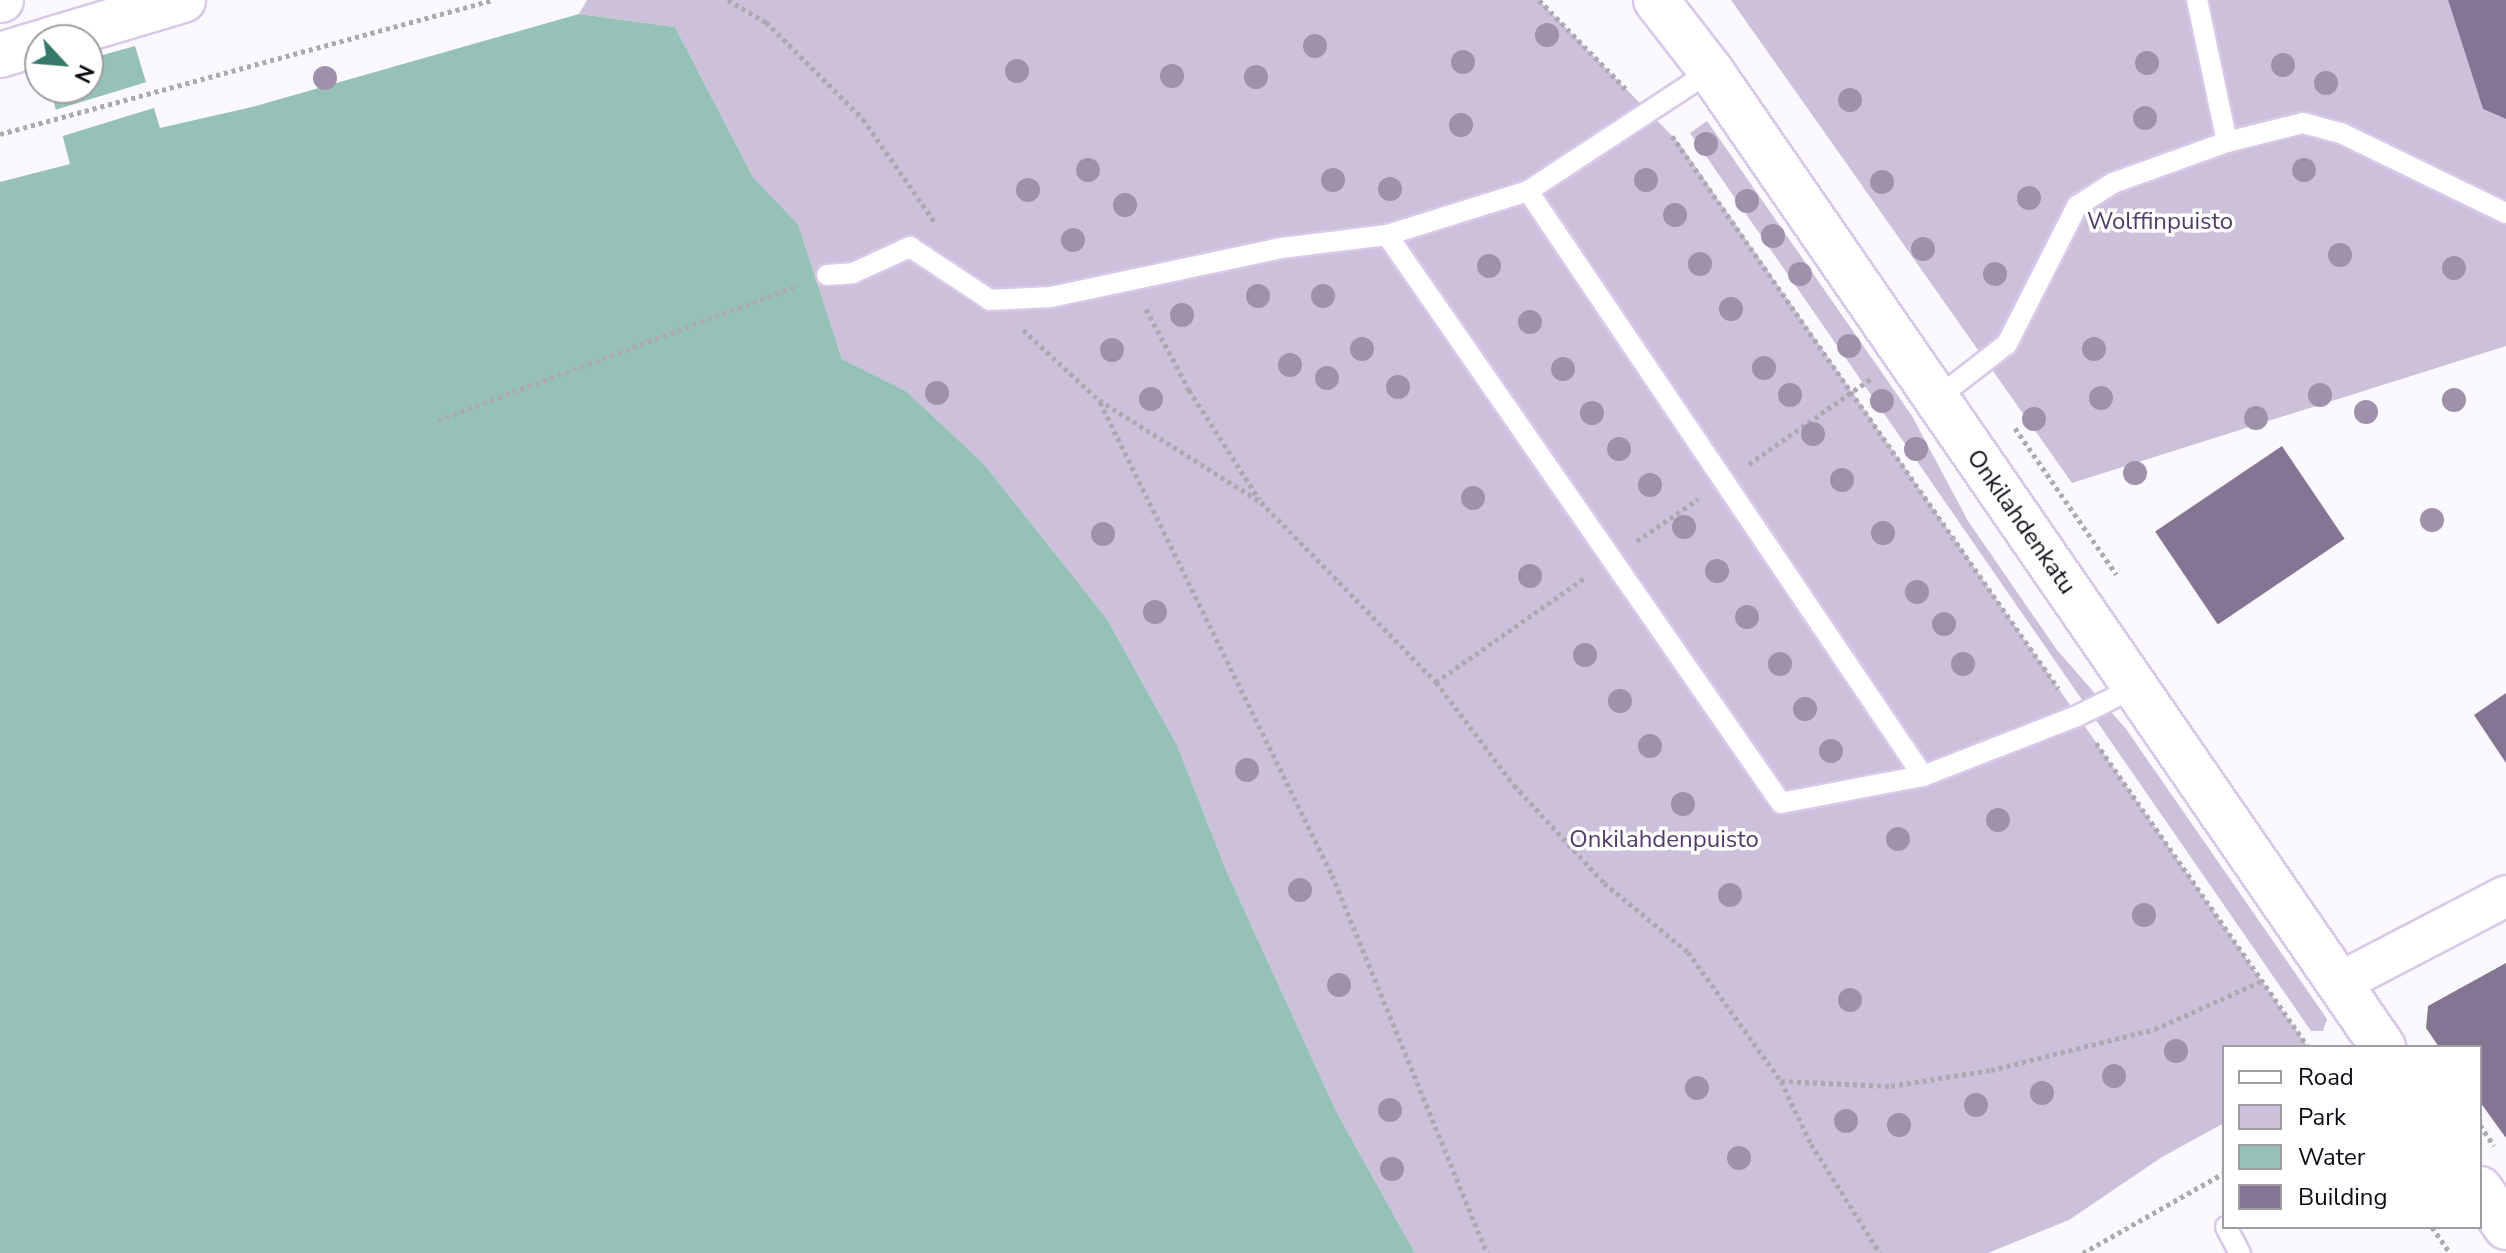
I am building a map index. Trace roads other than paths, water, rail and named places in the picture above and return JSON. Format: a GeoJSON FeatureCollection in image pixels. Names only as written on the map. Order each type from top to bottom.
{"type":"FeatureCollection","features":[{"type":"Feature","properties":{"kind":"main road","name":"Onkilahdenkatu"},"geometry":{"type":"LineString","coordinates":[[1656,0],[1711,71],[2382,1045]]}},
{"type":"Feature","properties":{"kind":"main road"},"geometry":{"type":"LineString","coordinates":[[103,24],[170,4]]}},
{"type":"Feature","properties":{"kind":"main road"},"geometry":{"type":"LineString","coordinates":[[2482,1192],[2506,1227]]}},
{"type":"Feature","properties":{"kind":"street"},"geometry":{"type":"LineString","coordinates":[[2339,983],[2506,896]]}},
{"type":"Feature","properties":{"kind":"lane"},"geometry":{"type":"LineString","coordinates":[[2197,0],[2227,142]]}},
{"type":"Feature","properties":{"kind":"lane"},"geometry":{"type":"LineString","coordinates":[[827,275],[853,273],[910,247],[990,300],[1051,297],[1281,248],[1387,235],[1528,191],[1651,114],[1711,71]]}},
{"type":"Feature","properties":{"kind":"lane"},"geometry":{"type":"LineString","coordinates":[[1936,399],[2007,344],[2077,206],[2113,183],[2227,142],[2303,123],[2341,133],[2506,213]]}},
{"type":"Feature","properties":{"kind":"lane"},"geometry":{"type":"LineString","coordinates":[[1528,191],[1923,776]]}},
{"type":"Feature","properties":{"kind":"lane"},"geometry":{"type":"LineString","coordinates":[[1387,235],[1781,803],[1923,776],[2077,716],[2136,687]]}},
{"type":"Feature","properties":{"kind":"lane"},"geometry":{"type":"LineString","coordinates":[[2227,1229],[2240,1253]]}},
{"type":"Feature","properties":{"kind":"water"},"geometry":{"type":"Polygon","coordinates":[[[26,0],[121,0],[160,128],[252,107],[579,14],[675,27],[753,177],[798,224],[842,359],[906,391],[984,464],[1107,619],[1177,745],[1227,872],[1336,1111],[1415,1253],[0,1253],[0,182],[70,164],[54,104],[104,104],[104,24],[63,24],[26,0]]]}},
{"type":"Feature","properties":{"kind":"park label","name":"Wolffinpuisto"},"geometry":{"type":"Point","coordinates":[2160,222]}},
{"type":"Feature","properties":{"kind":"park label","name":"Onkilahdenpuisto"},"geometry":{"type":"Point","coordinates":[1664,840]}}]}
